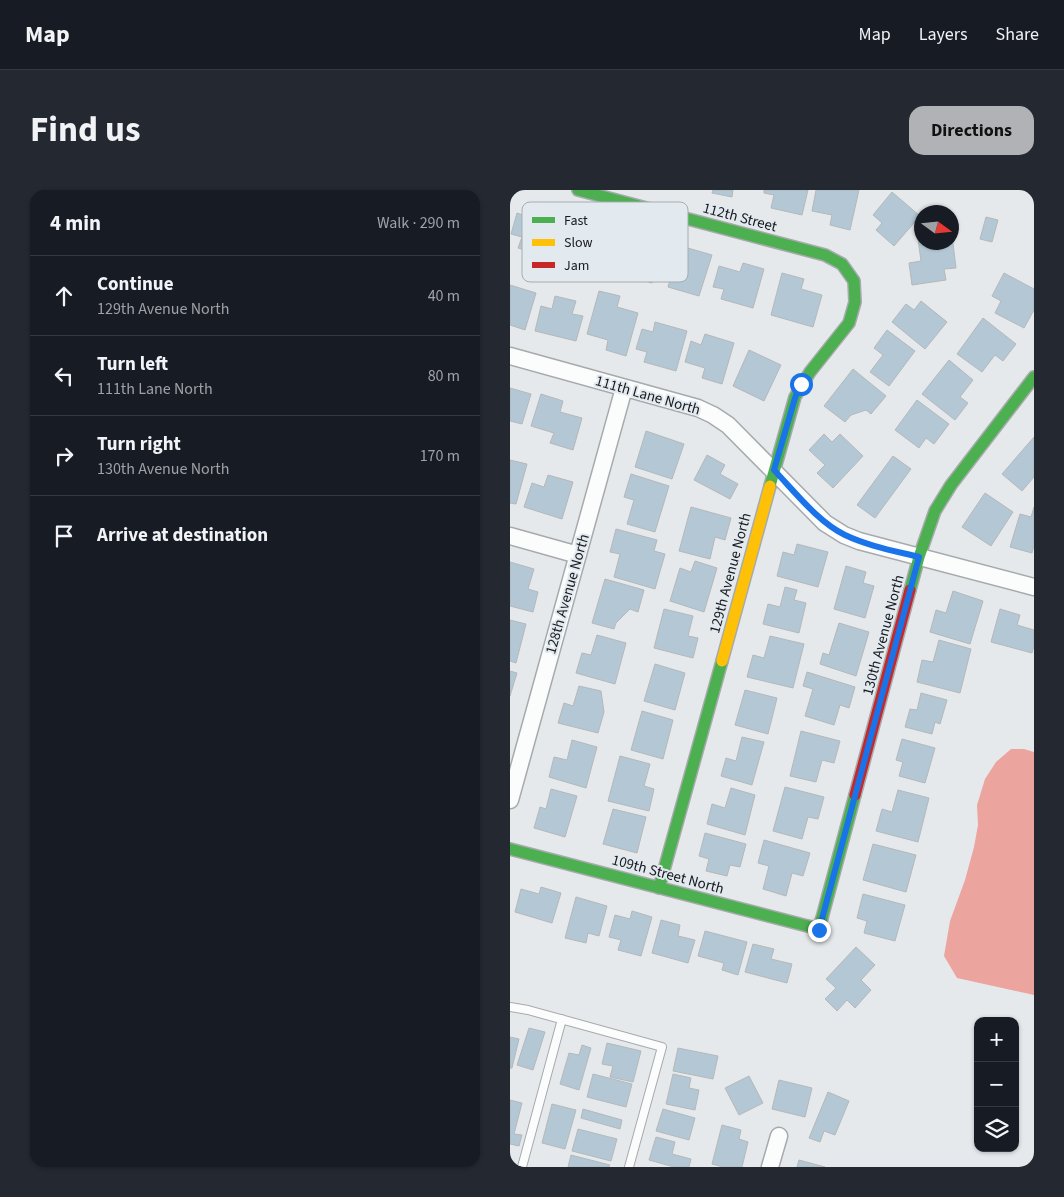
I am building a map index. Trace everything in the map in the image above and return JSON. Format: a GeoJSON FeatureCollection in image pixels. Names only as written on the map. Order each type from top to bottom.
{"type":"FeatureCollection","features":[{"type":"Feature","properties":{"kind":"street","name":"112th Street"},"geometry":{"type":"LineString","coordinates":[[578,190],[624,202]]}},
{"type":"Feature","properties":{"kind":"street","name":"112th Street"},"geometry":{"type":"LineString","coordinates":[[688,219],[825,255],[842,264],[854,281]]}},
{"type":"Feature","properties":{"kind":"street","name":"129th Avenue North"},"geometry":{"type":"LineString","coordinates":[[659,888],[795,398],[801,384],[849,322],[855,302],[854,281]]}},
{"type":"Feature","properties":{"kind":"street","name":"111th Lane North"},"geometry":{"type":"LineString","coordinates":[[510,356],[698,408],[713,415],[728,425],[825,523],[844,535],[859,541],[1034,587]]}},
{"type":"Feature","properties":{"kind":"street","name":"130th Avenue North"},"geometry":{"type":"LineString","coordinates":[[819,930],[919,557],[935,511],[950,485],[1034,376]]}},
{"type":"Feature","properties":{"kind":"street","name":"128th Avenue North"},"geometry":{"type":"LineString","coordinates":[[510,800],[624,388]]}},
{"type":"Feature","properties":{"kind":"street"},"geometry":{"type":"LineString","coordinates":[[510,536],[578,555]]}},
{"type":"Feature","properties":{"kind":"street","name":"109th Street North"},"geometry":{"type":"LineString","coordinates":[[510,848],[819,930]]}},
{"type":"Feature","properties":{"kind":"street"},"geometry":{"type":"LineString","coordinates":[[770,1167],[779,1136]]}},
{"type":"Feature","properties":{"kind":"lane"},"geometry":{"type":"LineString","coordinates":[[510,1006],[662,1047],[629,1167]]}},
{"type":"Feature","properties":{"kind":"lane"},"geometry":{"type":"LineString","coordinates":[[522,1167],[562,1019]]}},
{"type":"Feature","properties":{"kind":"shaded area"},"geometry":{"type":"Polygon","coordinates":[[[1011,749],[1024,749],[1034,752],[1034,995],[957,978],[944,956],[950,921],[965,880],[974,847],[978,825],[977,805],[985,779],[996,762],[1011,749]]]}},
{"type":"Feature","properties":{"kind":"building"},"geometry":{"type":"Polygon","coordinates":[[[713,190],[733,190],[732,197],[712,193],[713,190]]]}},
{"type":"Feature","properties":{"kind":"building"},"geometry":{"type":"Polygon","coordinates":[[[764,190],[808,190],[802,215],[771,208],[774,195],[764,193],[764,190]]]}},
{"type":"Feature","properties":{"kind":"building"},"geometry":{"type":"Polygon","coordinates":[[[816,190],[859,190],[850,230],[830,225],[832,215],[812,211],[816,190]]]}},
{"type":"Feature","properties":{"kind":"building"},"geometry":{"type":"Polygon","coordinates":[[[892,192],[914,211],[914,223],[894,246],[876,230],[882,223],[873,215],[892,192]]]}},
{"type":"Feature","properties":{"kind":"building"},"geometry":{"type":"Polygon","coordinates":[[[517,213],[522,215],[522,237],[511,234],[517,213]]]}},
{"type":"Feature","properties":{"kind":"building"},"geometry":{"type":"Polygon","coordinates":[[[986,217],[998,220],[992,242],[980,239],[986,217]]]}},
{"type":"Feature","properties":{"kind":"building"},"geometry":{"type":"Polygon","coordinates":[[[522,237],[522,249],[518,248],[522,237]]]}},
{"type":"Feature","properties":{"kind":"building"},"geometry":{"type":"Polygon","coordinates":[[[688,248],[712,255],[699,296],[668,287],[670,282],[688,282],[688,248]]]}},
{"type":"Feature","properties":{"kind":"building"},"geometry":{"type":"Polygon","coordinates":[[[920,250],[954,250],[956,268],[944,269],[946,280],[912,285],[909,263],[921,261],[920,250]]]}},
{"type":"Feature","properties":{"kind":"building"},"geometry":{"type":"Polygon","coordinates":[[[743,263],[764,269],[753,308],[721,299],[724,289],[713,287],[719,266],[740,272],[743,263]]]}},
{"type":"Feature","properties":{"kind":"building"},"geometry":{"type":"Polygon","coordinates":[[[782,273],[804,279],[801,289],[822,295],[813,327],[771,315],[782,273]]]}},
{"type":"Feature","properties":{"kind":"building"},"geometry":{"type":"Polygon","coordinates":[[[1004,273],[1034,289],[1034,310],[1024,328],[995,313],[1001,301],[992,296],[1004,273]]]}},
{"type":"Feature","properties":{"kind":"building"},"geometry":{"type":"Polygon","coordinates":[[[510,285],[536,293],[525,330],[510,325],[510,285]]]}},
{"type":"Feature","properties":{"kind":"building"},"geometry":{"type":"Polygon","coordinates":[[[599,291],[620,296],[617,307],[638,313],[626,356],[606,350],[608,340],[587,334],[599,291]]]}},
{"type":"Feature","properties":{"kind":"building"},"geometry":{"type":"Polygon","coordinates":[[[555,296],[576,301],[572,314],[583,316],[576,341],[535,331],[541,306],[552,309],[555,296]]]}},
{"type":"Feature","properties":{"kind":"building"},"geometry":{"type":"Polygon","coordinates":[[[921,301],[947,322],[925,349],[892,322],[906,304],[914,310],[921,301]]]}},
{"type":"Feature","properties":{"kind":"building"},"geometry":{"type":"Polygon","coordinates":[[[983,318],[1016,344],[1003,361],[995,355],[982,372],[957,354],[983,318]]]}},
{"type":"Feature","properties":{"kind":"building"},"geometry":{"type":"Polygon","coordinates":[[[655,322],[687,331],[676,371],[644,362],[647,352],[636,349],[642,329],[653,332],[655,322]]]}},
{"type":"Feature","properties":{"kind":"building"},"geometry":{"type":"Polygon","coordinates":[[[887,330],[915,351],[889,386],[870,372],[883,355],[874,348],[887,330]]]}},
{"type":"Feature","properties":{"kind":"building"},"geometry":{"type":"Polygon","coordinates":[[[705,334],[734,343],[722,384],[702,378],[705,368],[685,362],[691,341],[701,345],[705,334]]]}},
{"type":"Feature","properties":{"kind":"building"},"geometry":{"type":"Polygon","coordinates":[[[749,350],[781,365],[764,401],[733,386],[749,350]]]}},
{"type":"Feature","properties":{"kind":"building"},"geometry":{"type":"Polygon","coordinates":[[[949,360],[973,380],[960,397],[968,403],[955,420],[922,394],[949,360]]]}},
{"type":"Feature","properties":{"kind":"building"},"geometry":{"type":"Polygon","coordinates":[[[853,369],[886,396],[871,414],[866,410],[851,415],[845,422],[824,406],[853,369]]]}},
{"type":"Feature","properties":{"kind":"building"},"geometry":{"type":"Polygon","coordinates":[[[510,388],[531,394],[522,424],[510,421],[510,388]]]}},
{"type":"Feature","properties":{"kind":"building"},"geometry":{"type":"Polygon","coordinates":[[[541,394],[563,401],[560,412],[582,418],[573,450],[550,443],[554,433],[531,426],[541,394]]]}},
{"type":"Feature","properties":{"kind":"building"},"geometry":{"type":"Polygon","coordinates":[[[917,400],[949,424],[934,444],[926,438],[919,448],[895,430],[917,400]]]}},
{"type":"Feature","properties":{"kind":"building"},"geometry":{"type":"Polygon","coordinates":[[[646,431],[684,444],[672,479],[635,467],[646,431]]]}},
{"type":"Feature","properties":{"kind":"building"},"geometry":{"type":"Polygon","coordinates":[[[824,434],[832,442],[840,434],[863,456],[833,488],[817,473],[825,465],[809,450],[824,434]]]}},
{"type":"Feature","properties":{"kind":"building"},"geometry":{"type":"Polygon","coordinates":[[[1034,437],[1034,477],[1022,491],[1002,474],[1034,437]]]}},
{"type":"Feature","properties":{"kind":"building"},"geometry":{"type":"Polygon","coordinates":[[[707,455],[725,465],[720,474],[738,484],[730,499],[694,480],[707,455]]]}},
{"type":"Feature","properties":{"kind":"building"},"geometry":{"type":"Polygon","coordinates":[[[893,456],[911,469],[875,518],[857,505],[893,456]]]}},
{"type":"Feature","properties":{"kind":"building"},"geometry":{"type":"Polygon","coordinates":[[[510,460],[527,464],[516,504],[510,503],[510,460]]]}},
{"type":"Feature","properties":{"kind":"building"},"geometry":{"type":"Polygon","coordinates":[[[631,474],[669,486],[655,532],[627,524],[634,500],[624,497],[631,474]]]}},
{"type":"Feature","properties":{"kind":"building"},"geometry":{"type":"Polygon","coordinates":[[[548,475],[573,482],[562,519],[524,507],[532,483],[544,487],[548,475]]]}},
{"type":"Feature","properties":{"kind":"building"},"geometry":{"type":"Polygon","coordinates":[[[985,493],[1013,512],[991,546],[962,527],[985,493]]]}},
{"type":"Feature","properties":{"kind":"building"},"geometry":{"type":"Polygon","coordinates":[[[691,507],[731,518],[725,540],[715,537],[710,559],[679,551],[691,507]]]}},
{"type":"Feature","properties":{"kind":"building"},"geometry":{"type":"Polygon","coordinates":[[[1034,507],[1034,545],[1032,553],[1010,547],[1020,514],[1031,517],[1034,507]]]}},
{"type":"Feature","properties":{"kind":"building"},"geometry":{"type":"Polygon","coordinates":[[[616,529],[657,540],[654,551],[665,554],[655,589],[614,577],[620,554],[610,552],[616,529]]]}},
{"type":"Feature","properties":{"kind":"building"},"geometry":{"type":"Polygon","coordinates":[[[797,544],[828,552],[818,587],[777,576],[783,552],[794,555],[797,544]]]}},
{"type":"Feature","properties":{"kind":"building"},"geometry":{"type":"Polygon","coordinates":[[[695,561],[717,568],[704,612],[670,601],[680,568],[691,572],[695,561]]]}},
{"type":"Feature","properties":{"kind":"building"},"geometry":{"type":"Polygon","coordinates":[[[510,562],[534,569],[528,589],[538,592],[533,612],[510,606],[510,562]]]}},
{"type":"Feature","properties":{"kind":"building"},"geometry":{"type":"Polygon","coordinates":[[[846,566],[866,572],[863,583],[874,586],[865,618],[834,609],[846,566]]]}},
{"type":"Feature","properties":{"kind":"building"},"geometry":{"type":"Polygon","coordinates":[[[605,579],[644,590],[638,612],[630,609],[616,623],[614,629],[592,623],[605,579]]]}},
{"type":"Feature","properties":{"kind":"building"},"geometry":{"type":"Polygon","coordinates":[[[785,587],[797,590],[794,600],[806,603],[799,633],[763,624],[768,604],[780,607],[785,587]]]}},
{"type":"Feature","properties":{"kind":"building"},"geometry":{"type":"Polygon","coordinates":[[[953,591],[983,601],[970,644],[930,632],[936,610],[946,613],[953,591]]]}},
{"type":"Feature","properties":{"kind":"building"},"geometry":{"type":"Polygon","coordinates":[[[664,609],[693,616],[688,636],[698,638],[693,658],[654,648],[664,609]]]}},
{"type":"Feature","properties":{"kind":"building"},"geometry":{"type":"Polygon","coordinates":[[[1000,609],[1020,615],[1017,625],[1034,630],[1032,653],[991,642],[1000,609]]]}},
{"type":"Feature","properties":{"kind":"building"},"geometry":{"type":"Polygon","coordinates":[[[510,620],[526,624],[516,663],[510,661],[510,620]]]}},
{"type":"Feature","properties":{"kind":"building"},"geometry":{"type":"Polygon","coordinates":[[[839,623],[869,632],[856,676],[820,664],[823,653],[829,655],[839,623]]]}},
{"type":"Feature","properties":{"kind":"building"},"geometry":{"type":"Polygon","coordinates":[[[597,635],[626,643],[615,684],[576,673],[582,653],[591,655],[597,635]]]}},
{"type":"Feature","properties":{"kind":"building"},"geometry":{"type":"Polygon","coordinates":[[[770,636],[804,644],[793,688],[747,677],[753,655],[764,658],[770,636]]]}},
{"type":"Feature","properties":{"kind":"building"},"geometry":{"type":"Polygon","coordinates":[[[939,640],[971,649],[960,693],[917,682],[922,660],[933,662],[939,640]]]}},
{"type":"Feature","properties":{"kind":"building"},"geometry":{"type":"Polygon","coordinates":[[[655,664],[685,673],[675,710],[644,701],[655,664]]]}},
{"type":"Feature","properties":{"kind":"building"},"geometry":{"type":"Polygon","coordinates":[[[510,671],[517,673],[510,696],[510,671]]]}},
{"type":"Feature","properties":{"kind":"building"},"geometry":{"type":"Polygon","coordinates":[[[807,672],[855,687],[849,708],[840,705],[834,725],[805,716],[813,689],[803,686],[807,672]]]}},
{"type":"Feature","properties":{"kind":"building"},"geometry":{"type":"Polygon","coordinates":[[[579,686],[601,691],[604,712],[598,733],[558,723],[564,703],[573,706],[579,686]]]}},
{"type":"Feature","properties":{"kind":"building"},"geometry":{"type":"Polygon","coordinates":[[[745,690],[777,698],[768,734],[735,725],[745,690]]]}},
{"type":"Feature","properties":{"kind":"building"},"geometry":{"type":"Polygon","coordinates":[[[921,693],[947,700],[940,724],[935,722],[932,734],[905,727],[910,709],[917,710],[921,693]]]}},
{"type":"Feature","properties":{"kind":"building"},"geometry":{"type":"Polygon","coordinates":[[[642,711],[673,720],[663,759],[631,750],[642,711]]]}},
{"type":"Feature","properties":{"kind":"building"},"geometry":{"type":"Polygon","coordinates":[[[801,731],[840,741],[834,763],[822,760],[816,782],[790,776],[801,731]]]}},
{"type":"Feature","properties":{"kind":"building"},"geometry":{"type":"Polygon","coordinates":[[[742,737],[764,742],[752,785],[721,776],[726,758],[736,761],[742,737]]]}},
{"type":"Feature","properties":{"kind":"building"},"geometry":{"type":"Polygon","coordinates":[[[902,739],[935,748],[925,783],[899,776],[903,762],[896,760],[902,739]]]}},
{"type":"Feature","properties":{"kind":"building"},"geometry":{"type":"Polygon","coordinates":[[[572,740],[597,747],[586,788],[549,777],[554,757],[567,760],[572,740]]]}},
{"type":"Feature","properties":{"kind":"building"},"geometry":{"type":"Polygon","coordinates":[[[620,756],[650,764],[644,786],[654,789],[649,811],[608,801],[620,756]]]}},
{"type":"Feature","properties":{"kind":"building"},"geometry":{"type":"Polygon","coordinates":[[[785,787],[824,797],[818,819],[808,817],[802,839],[773,831],[785,787]]]}},
{"type":"Feature","properties":{"kind":"building"},"geometry":{"type":"Polygon","coordinates":[[[731,788],[755,795],[745,835],[707,824],[712,804],[725,808],[731,788]]]}},
{"type":"Feature","properties":{"kind":"building"},"geometry":{"type":"Polygon","coordinates":[[[551,789],[577,796],[565,837],[534,828],[540,807],[546,809],[551,789]]]}},
{"type":"Feature","properties":{"kind":"building"},"geometry":{"type":"Polygon","coordinates":[[[898,790],[929,798],[918,842],[876,831],[882,809],[892,812],[898,790]]]}},
{"type":"Feature","properties":{"kind":"building"},"geometry":{"type":"Polygon","coordinates":[[[613,809],[646,817],[637,853],[603,844],[613,809]]]}},
{"type":"Feature","properties":{"kind":"building"},"geometry":{"type":"Polygon","coordinates":[[[705,833],[746,844],[740,867],[730,865],[727,876],[706,871],[709,859],[699,856],[705,833]]]}},
{"type":"Feature","properties":{"kind":"building"},"geometry":{"type":"Polygon","coordinates":[[[764,840],[810,853],[803,876],[792,873],[786,896],[763,889],[769,866],[758,863],[764,840]]]}},
{"type":"Feature","properties":{"kind":"building"},"geometry":{"type":"Polygon","coordinates":[[[873,844],[916,855],[906,892],[863,880],[873,844]]]}},
{"type":"Feature","properties":{"kind":"building"},"geometry":{"type":"Polygon","coordinates":[[[541,887],[561,893],[552,923],[515,912],[521,889],[539,894],[541,887]]]}},
{"type":"Feature","properties":{"kind":"building"},"geometry":{"type":"Polygon","coordinates":[[[863,894],[905,905],[895,941],[864,933],[867,921],[857,918],[863,894]]]}},
{"type":"Feature","properties":{"kind":"building"},"geometry":{"type":"Polygon","coordinates":[[[576,897],[607,906],[599,936],[588,933],[586,943],[565,938],[576,897]]]}},
{"type":"Feature","properties":{"kind":"building"},"geometry":{"type":"Polygon","coordinates":[[[632,911],[652,917],[641,956],[618,950],[621,940],[609,937],[615,915],[630,919],[632,911]]]}},
{"type":"Feature","properties":{"kind":"building"},"geometry":{"type":"Polygon","coordinates":[[[661,920],[680,925],[678,936],[695,940],[688,963],[652,953],[661,920]]]}},
{"type":"Feature","properties":{"kind":"building"},"geometry":{"type":"Polygon","coordinates":[[[705,931],[747,942],[738,975],[722,970],[724,963],[698,956],[705,931]]]}},
{"type":"Feature","properties":{"kind":"building"},"geometry":{"type":"Polygon","coordinates":[[[753,944],[774,949],[771,959],[792,964],[787,983],[745,972],[753,944]]]}},
{"type":"Feature","properties":{"kind":"building"},"geometry":{"type":"Polygon","coordinates":[[[856,947],[875,965],[861,980],[871,990],[855,1008],[847,1000],[837,1011],[825,999],[836,988],[826,979],[856,947]]]}},
{"type":"Feature","properties":{"kind":"building"},"geometry":{"type":"Polygon","coordinates":[[[529,1028],[545,1032],[533,1070],[517,1065],[529,1028]]]}},
{"type":"Feature","properties":{"kind":"building"},"geometry":{"type":"Polygon","coordinates":[[[510,1037],[519,1039],[512,1068],[510,1068],[510,1037]]]}},
{"type":"Feature","properties":{"kind":"building"},"geometry":{"type":"Polygon","coordinates":[[[607,1043],[641,1051],[633,1082],[610,1077],[613,1066],[602,1064],[607,1043]]]}},
{"type":"Feature","properties":{"kind":"building"},"geometry":{"type":"Polygon","coordinates":[[[582,1045],[591,1048],[579,1090],[560,1084],[569,1053],[579,1055],[582,1045]]]}},
{"type":"Feature","properties":{"kind":"building"},"geometry":{"type":"Polygon","coordinates":[[[678,1048],[718,1056],[713,1079],[673,1071],[678,1048]]]}},
{"type":"Feature","properties":{"kind":"building"},"geometry":{"type":"Polygon","coordinates":[[[593,1074],[632,1084],[626,1107],[587,1097],[593,1074]]]}},
{"type":"Feature","properties":{"kind":"building"},"geometry":{"type":"Polygon","coordinates":[[[673,1074],[691,1078],[689,1088],[699,1090],[695,1110],[666,1104],[673,1074]]]}},
{"type":"Feature","properties":{"kind":"building"},"geometry":{"type":"Polygon","coordinates":[[[749,1076],[763,1103],[739,1115],[725,1088],[749,1076]]]}},
{"type":"Feature","properties":{"kind":"building"},"geometry":{"type":"Polygon","coordinates":[[[779,1080],[812,1088],[805,1117],[772,1109],[779,1080]]]}},
{"type":"Feature","properties":{"kind":"building"},"geometry":{"type":"Polygon","coordinates":[[[828,1092],[849,1101],[835,1135],[824,1131],[820,1142],[809,1138],[828,1092]]]}},
{"type":"Feature","properties":{"kind":"building"},"geometry":{"type":"Polygon","coordinates":[[[510,1100],[522,1103],[514,1134],[522,1135],[519,1146],[510,1144],[510,1100]]]}},
{"type":"Feature","properties":{"kind":"building"},"geometry":{"type":"Polygon","coordinates":[[[552,1104],[576,1110],[565,1149],[542,1143],[552,1104]]]}},
{"type":"Feature","properties":{"kind":"building"},"geometry":{"type":"Polygon","coordinates":[[[583,1109],[622,1120],[620,1129],[581,1118],[583,1109]]]}},
{"type":"Feature","properties":{"kind":"building"},"geometry":{"type":"Polygon","coordinates":[[[663,1109],[695,1118],[689,1140],[656,1131],[663,1109]]]}},
{"type":"Feature","properties":{"kind":"building"},"geometry":{"type":"Polygon","coordinates":[[[722,1125],[741,1130],[739,1139],[748,1142],[742,1167],[723,1167],[712,1164],[722,1125]]]}},
{"type":"Feature","properties":{"kind":"building"},"geometry":{"type":"Polygon","coordinates":[[[578,1129],[617,1139],[611,1161],[572,1151],[578,1129]]]}},
{"type":"Feature","properties":{"kind":"building"},"geometry":{"type":"Polygon","coordinates":[[[656,1137],[675,1142],[672,1154],[691,1159],[689,1167],[674,1167],[649,1160],[656,1137]]]}},
{"type":"Feature","properties":{"kind":"building"},"geometry":{"type":"Polygon","coordinates":[[[571,1155],[610,1165],[609,1167],[568,1167],[571,1155]]]}},
{"type":"Feature","properties":{"kind":"building"},"geometry":{"type":"Polygon","coordinates":[[[799,1160],[825,1167],[797,1167],[799,1160]]]}},
{"type":"Feature","properties":{"kind":"traffic: fast"},"geometry":{"type":"LineString","coordinates":[[578,190],[624,202]]}},
{"type":"Feature","properties":{"kind":"traffic: fast"},"geometry":{"type":"LineString","coordinates":[[688,219],[825,255],[842,264],[854,281],[855,302],[849,323],[810,372],[795,397],[770,486]]}},
{"type":"Feature","properties":{"kind":"traffic: fast"},"geometry":{"type":"LineString","coordinates":[[910,590],[935,511],[951,485],[1034,377]]}},
{"type":"Feature","properties":{"kind":"traffic: fast"},"geometry":{"type":"LineString","coordinates":[[659,888],[722,661]]}},
{"type":"Feature","properties":{"kind":"traffic: fast"},"geometry":{"type":"LineString","coordinates":[[510,849],[819,929],[855,795]]}},
{"type":"Feature","properties":{"kind":"traffic: slow"},"geometry":{"type":"LineString","coordinates":[[722,661],[770,486]]}},
{"type":"Feature","properties":{"kind":"traffic: jam"},"geometry":{"type":"LineString","coordinates":[[855,795],[910,590]]}},
{"type":"Feature","properties":{"kind":"route"},"geometry":{"type":"LineString","coordinates":[[801,384],[795,398],[774,470],[825,523],[844,535],[859,541],[919,557],[819,930]]}}]}
